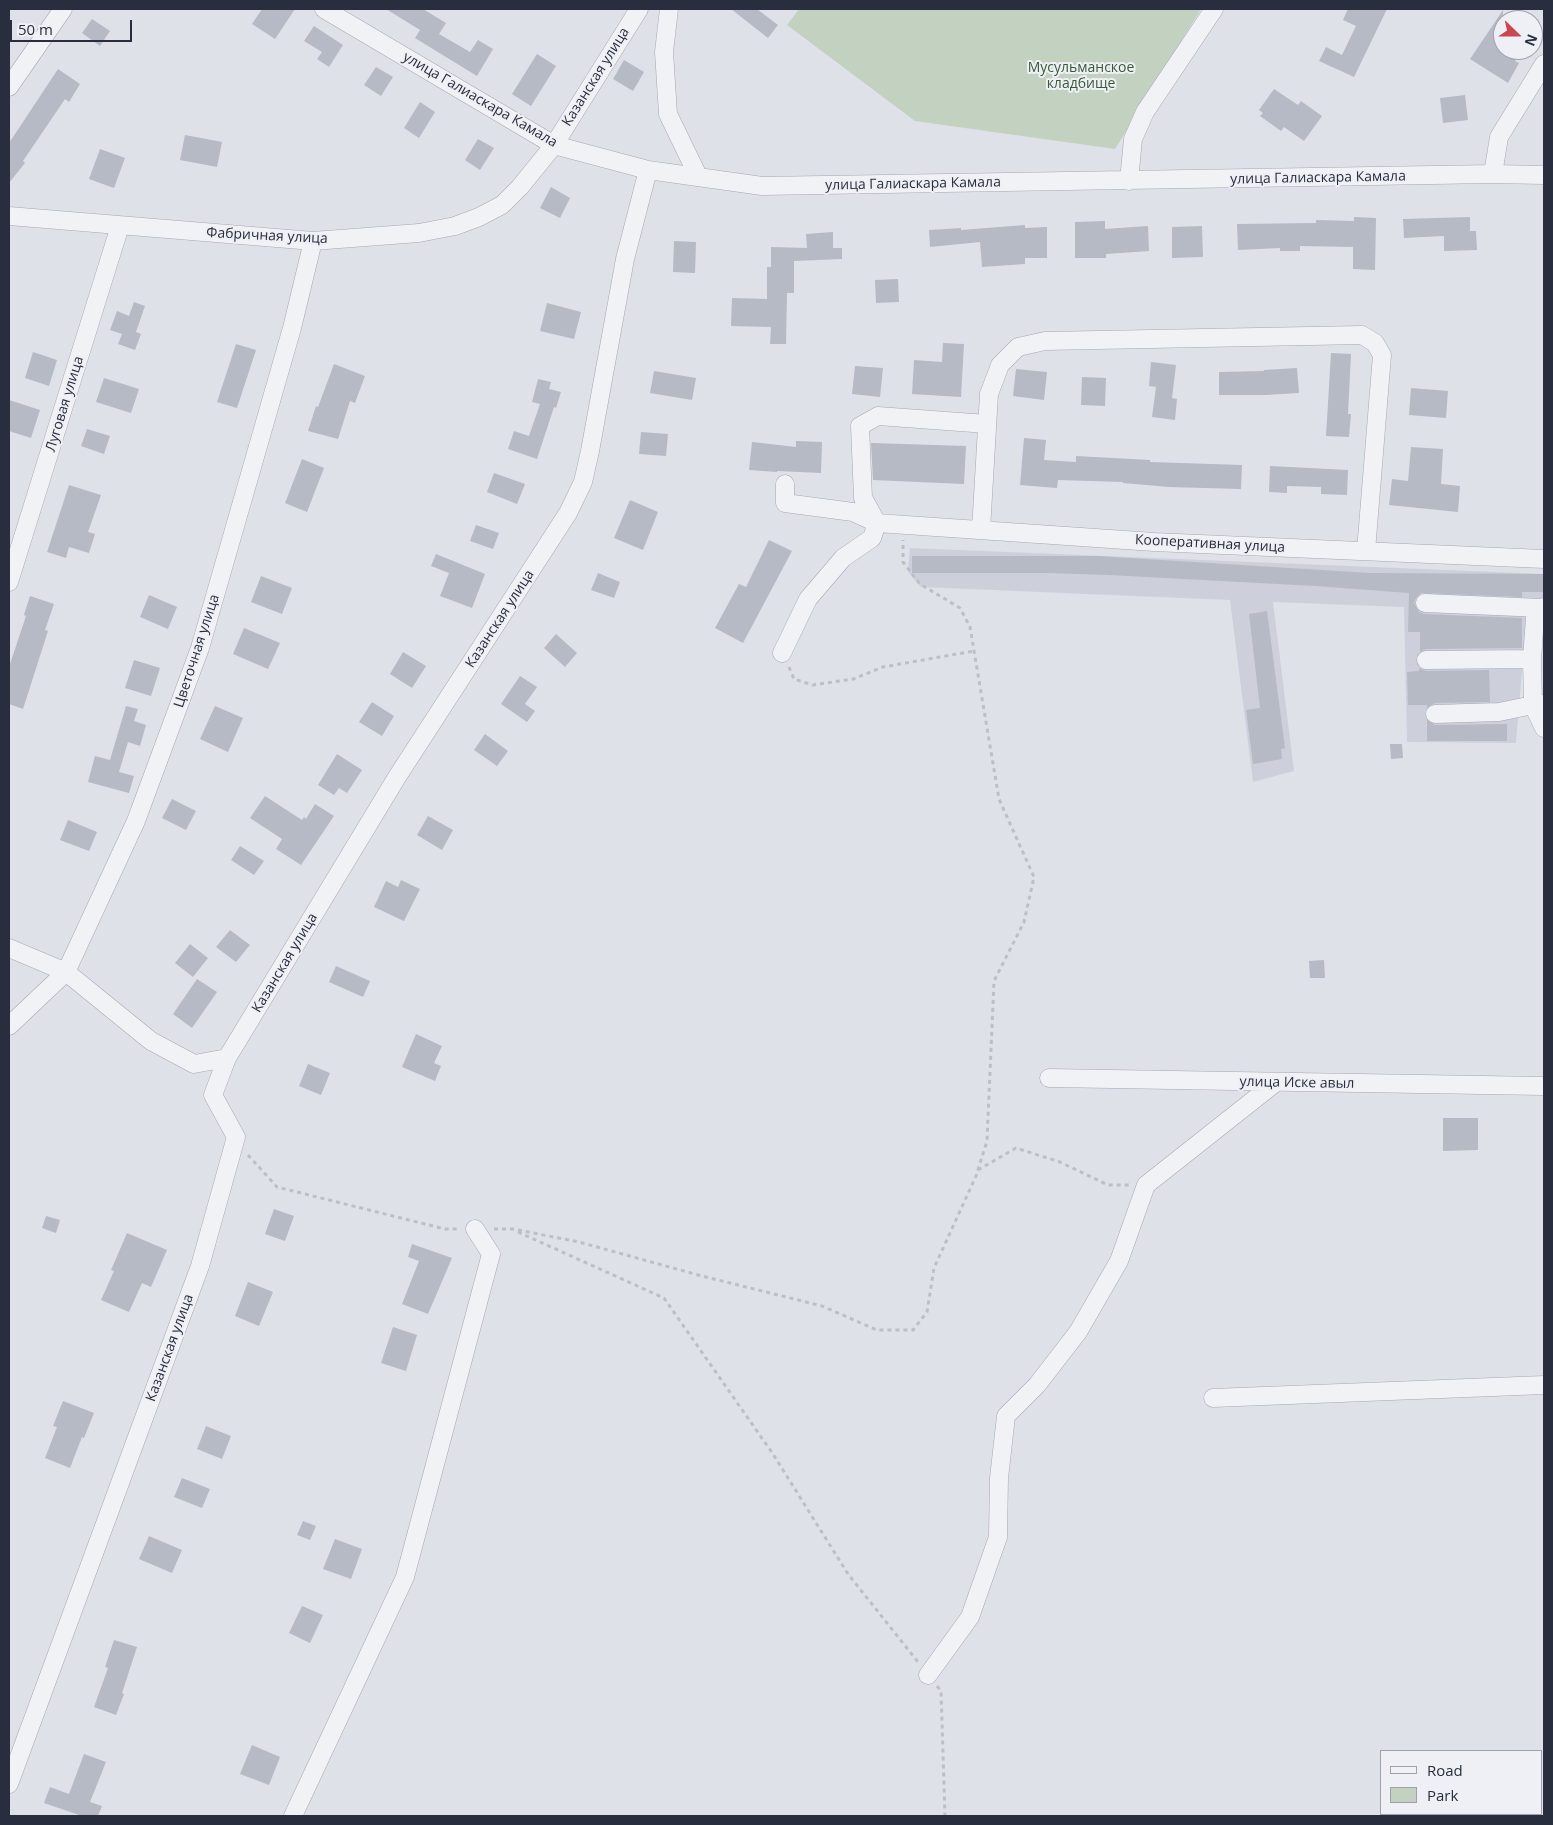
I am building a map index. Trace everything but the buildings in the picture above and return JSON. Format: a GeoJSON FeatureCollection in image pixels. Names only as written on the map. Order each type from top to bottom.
{"type":"FeatureCollection","features":[{"type":"Feature","properties":{"kind":"street"},"geometry":{"type":"LineString","coordinates":[[9,87],[63,9]]}},
{"type":"Feature","properties":{"kind":"street","name":"улица Галиаскара Камала"},"geometry":{"type":"LineString","coordinates":[[324,9],[554,145],[648,170],[762,186],[1493,174],[1544,175]]}},
{"type":"Feature","properties":{"kind":"street","name":"Казанская улица"},"geometry":{"type":"LineString","coordinates":[[554,145],[639,9]]}},
{"type":"Feature","properties":{"kind":"street"},"geometry":{"type":"LineString","coordinates":[[669,9],[664,52],[668,114],[698,176]]}},
{"type":"Feature","properties":{"kind":"street"},"geometry":{"type":"LineString","coordinates":[[1129,181],[1133,139],[1145,112],[1214,9]]}},
{"type":"Feature","properties":{"kind":"street"},"geometry":{"type":"LineString","coordinates":[[1493,174],[1498,137],[1544,64]]}},
{"type":"Feature","properties":{"kind":"street","name":"Фабричная улица"},"geometry":{"type":"LineString","coordinates":[[9,216],[313,241],[420,233],[455,226],[479,217],[502,204],[520,187],[554,145]]}},
{"type":"Feature","properties":{"kind":"street","name":"Казанская улица"},"geometry":{"type":"LineString","coordinates":[[9,1784],[200,1266],[236,1137],[213,1095],[227,1058],[397,777],[568,513],[583,482],[625,259],[648,170]]}},
{"type":"Feature","properties":{"kind":"street","name":"Луговая улица"},"geometry":{"type":"LineString","coordinates":[[9,582],[120,226]]}},
{"type":"Feature","properties":{"kind":"street","name":"Цветочная улица"},"geometry":{"type":"LineString","coordinates":[[9,1026],[66,972],[136,821],[200,648],[292,328],[313,241]]}},
{"type":"Feature","properties":{"kind":"street"},"geometry":{"type":"LineString","coordinates":[[981,530],[989,394],[1000,365],[1018,347],[1045,341],[1362,335],[1375,343],[1382,355],[1366,551]]}},
{"type":"Feature","properties":{"kind":"street"},"geometry":{"type":"LineString","coordinates":[[782,653],[808,599],[843,558],[872,538],[877,523],[863,498],[860,426],[878,416],[987,424]]}},
{"type":"Feature","properties":{"kind":"street"},"geometry":{"type":"LineString","coordinates":[[785,484],[785,504],[853,512],[877,523]]}},
{"type":"Feature","properties":{"kind":"street","name":"Кооперативная улица"},"geometry":{"type":"LineString","coordinates":[[877,523],[1154,542],[1544,559]]}},
{"type":"Feature","properties":{"kind":"street"},"geometry":{"type":"LineString","coordinates":[[1425,603],[1543,607]]}},
{"type":"Feature","properties":{"kind":"street"},"geometry":{"type":"LineString","coordinates":[[1543,607],[1535,618],[1532,659],[1544,728]]}},
{"type":"Feature","properties":{"kind":"street"},"geometry":{"type":"LineString","coordinates":[[1426,660],[1532,659]]}},
{"type":"Feature","properties":{"kind":"street"},"geometry":{"type":"LineString","coordinates":[[1435,714],[1499,712],[1539,704]]}},
{"type":"Feature","properties":{"kind":"street"},"geometry":{"type":"LineString","coordinates":[[9,948],[66,972],[151,1041],[194,1064],[227,1058]]}},
{"type":"Feature","properties":{"kind":"street","name":"улица Иске авыл"},"geometry":{"type":"LineString","coordinates":[[1049,1078],[1544,1086]]}},
{"type":"Feature","properties":{"kind":"street"},"geometry":{"type":"LineString","coordinates":[[928,1675],[970,1617],[998,1537],[999,1478],[1006,1416],[1037,1385],[1078,1332],[1120,1261],[1146,1184],[1275,1083]]}},
{"type":"Feature","properties":{"kind":"street"},"geometry":{"type":"LineString","coordinates":[[294,1816],[405,1577],[491,1254],[475,1229]]}},
{"type":"Feature","properties":{"kind":"street"},"geometry":{"type":"LineString","coordinates":[[1213,1398],[1544,1385]]}},
{"type":"Feature","properties":{"kind":"path"},"geometry":{"type":"LineString","coordinates":[[236,1137],[242,1148],[278,1187],[444,1229],[513,1229],[579,1242],[702,1276],[822,1306],[877,1330],[913,1330],[927,1312],[934,1268],[978,1170],[987,1142],[994,981],[1024,922],[1034,877],[999,799],[970,627],[960,608],[920,584],[903,562],[903,525]]}},
{"type":"Feature","properties":{"kind":"path"},"geometry":{"type":"LineString","coordinates":[[782,653],[794,678],[814,685],[854,679],[884,667],[974,651]]}},
{"type":"Feature","properties":{"kind":"path"},"geometry":{"type":"LineString","coordinates":[[978,1170],[1016,1148],[1060,1162],[1108,1185],[1146,1184]]}},
{"type":"Feature","properties":{"kind":"path"},"geometry":{"type":"LineString","coordinates":[[513,1229],[664,1298],[773,1454],[848,1574],[941,1691],[945,1816]]}},
{"type":"Feature","properties":{"kind":"shaded area"},"geometry":{"type":"Polygon","coordinates":[[[910,548],[1544,574],[1544,605],[1527,610],[1516,743],[1407,742],[1404,607],[1273,602],[1294,771],[1253,782],[1230,600],[921,587],[908,572],[910,548]]]}},
{"type":"Feature","properties":{"kind":"green space","name":"Мусульманское кладбище"},"geometry":{"type":"Polygon","coordinates":[[[799,9],[1201,9],[1115,149],[915,121],[787,25],[799,9]]]}}]}
